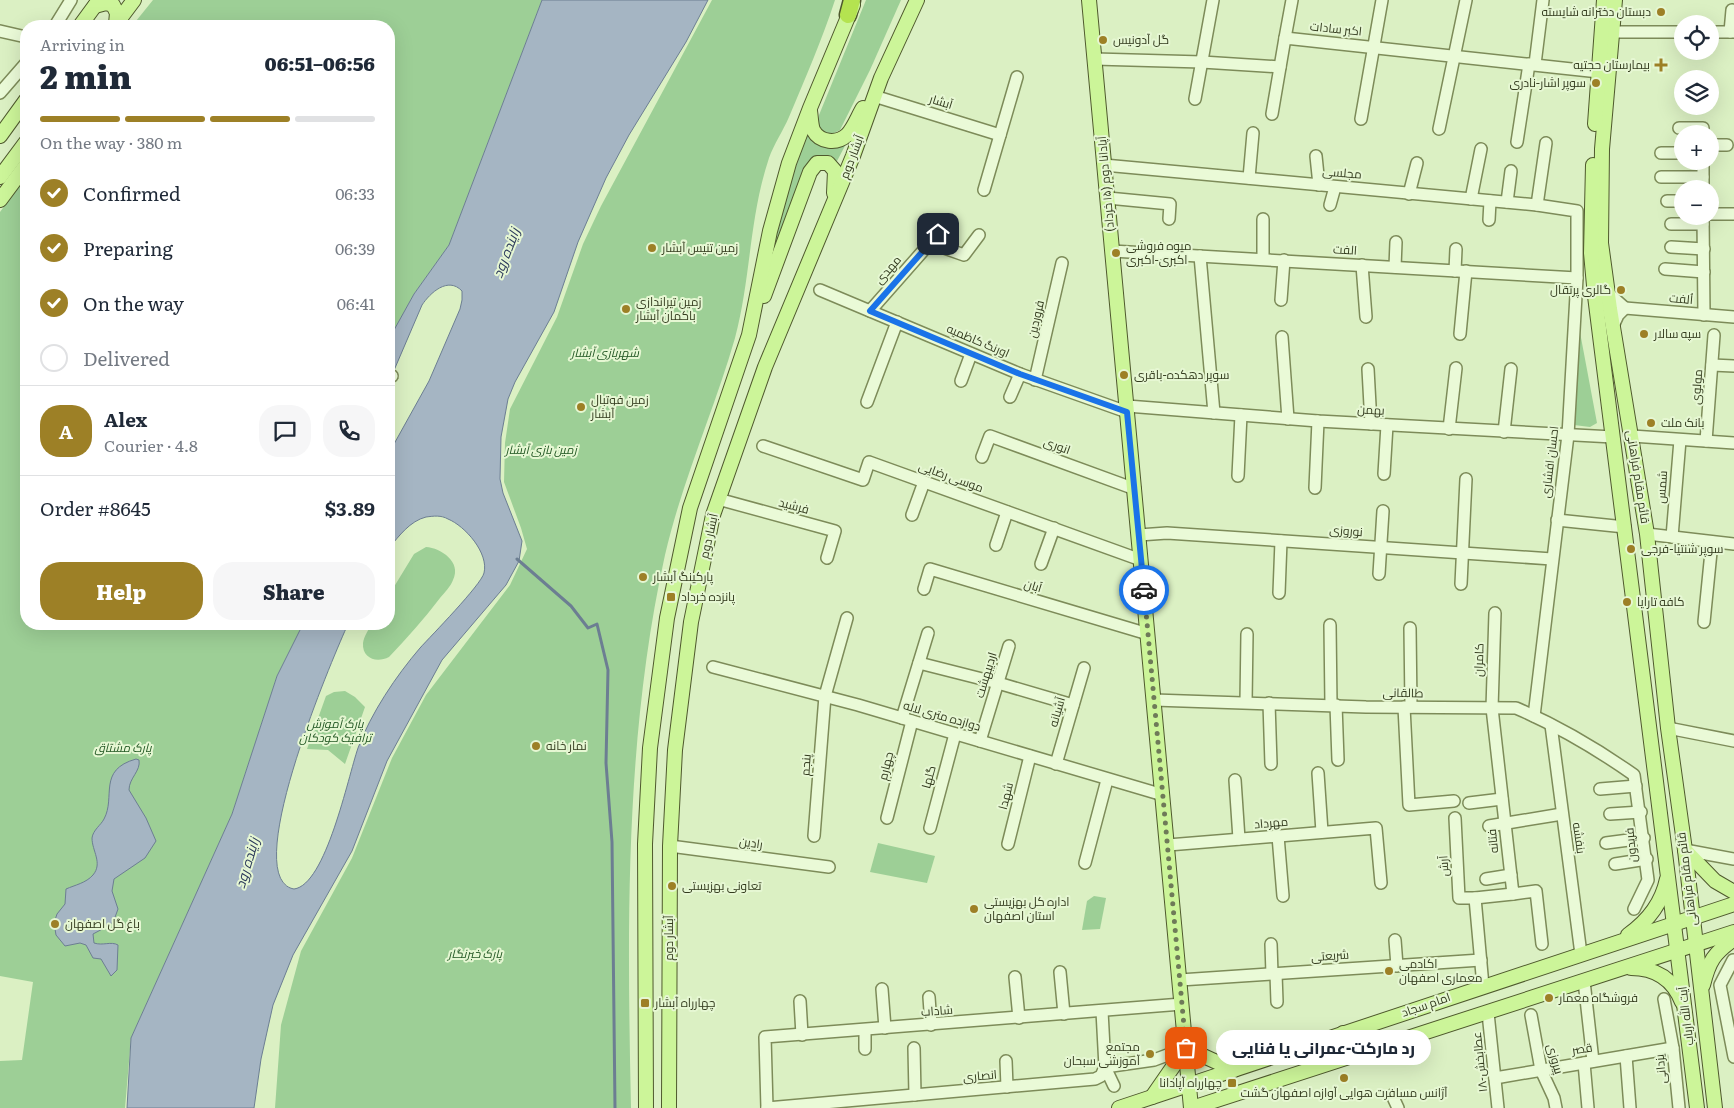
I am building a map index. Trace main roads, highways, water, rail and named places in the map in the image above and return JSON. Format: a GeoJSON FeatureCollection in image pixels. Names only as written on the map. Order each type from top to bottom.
{"type":"FeatureCollection","features":[{"type":"Feature","properties":{"kind":"main road"},"geometry":{"type":"LineString","coordinates":[[119,20],[134,0]]}},
{"type":"Feature","properties":{"kind":"main road","name":"آبشار دوم"},"geometry":{"type":"LineString","coordinates":[[669,1108],[670,846],[674,750],[691,622],[713,515],[765,367],[834,201],[881,78],[917,0]]}},
{"type":"Feature","properties":{"kind":"main road","name":"آپادانا دوم (۱۵ خرداد)"},"geometry":{"type":"LineString","coordinates":[[1089,0],[1189,1085]]}},
{"type":"Feature","properties":{"kind":"main road","name":"قائم مقام فراهانی"},"geometry":{"type":"LineString","coordinates":[[1604,0],[1591,254],[1676,924]]}},
{"type":"Feature","properties":{"kind":"main road","name":"قائم مقام فراهانی"},"geometry":{"type":"LineString","coordinates":[[1616,0],[1602,148],[1601,243],[1607,292],[1647,534],[1695,949]]}},
{"type":"Feature","properties":{"kind":"main road"},"geometry":{"type":"LineString","coordinates":[[84,20],[97,3],[106,3],[113,5],[117,13],[116,20]]}},
{"type":"Feature","properties":{"kind":"main road","name":"آبشار دوم"},"geometry":{"type":"LineString","coordinates":[[646,1108],[645,844],[650,748],[667,618],[690,508],[749,335],[770,231],[789,163],[852,5]]}},
{"type":"Feature","properties":{"kind":"main road"},"geometry":{"type":"LineString","coordinates":[[810,108],[813,130],[820,138],[829,141],[840,140],[848,134],[881,78]]}},
{"type":"Feature","properties":{"kind":"main road"},"geometry":{"type":"LineString","coordinates":[[2,128],[20,107]]}},
{"type":"Feature","properties":{"kind":"main road"},"geometry":{"type":"LineString","coordinates":[[0,177],[20,150]]}},
{"type":"Feature","properties":{"kind":"main road"},"geometry":{"type":"LineString","coordinates":[[749,335],[810,172],[817,163],[828,163],[835,171],[834,201]]}},
{"type":"Feature","properties":{"kind":"main road"},"geometry":{"type":"LineString","coordinates":[[0,200],[20,173]]}},
{"type":"Feature","properties":{"kind":"main road"},"geometry":{"type":"LineString","coordinates":[[1614,437],[1632,436]]}},
{"type":"Feature","properties":{"kind":"main road"},"geometry":{"type":"LineString","coordinates":[[1665,842],[1670,848],[1677,849],[1683,845],[1715,882],[1734,892]]}},
{"type":"Feature","properties":{"kind":"main road"},"geometry":{"type":"LineString","coordinates":[[1618,942],[1642,925],[1657,906],[1665,890],[1669,871]]}},
{"type":"Feature","properties":{"kind":"main road","name":"امام سجاد"},"geometry":{"type":"LineString","coordinates":[[1119,1108],[1734,904]]}},
{"type":"Feature","properties":{"kind":"main road","name":"آیت الله ارباب"},"geometry":{"type":"LineString","coordinates":[[1676,924],[1698,1108]]}},
{"type":"Feature","properties":{"kind":"main road"},"geometry":{"type":"LineString","coordinates":[[1189,1085],[1191,1108],[1679,950],[1695,949],[1734,932]]}},
{"type":"Feature","properties":{"kind":"main road"},"geometry":{"type":"LineString","coordinates":[[1702,1003],[1702,986],[1708,966],[1717,952],[1734,939]]}},
{"type":"Feature","properties":{"kind":"main road","name":"آیت الله ارباب"},"geometry":{"type":"LineString","coordinates":[[1695,949],[1714,1108]]}},
{"type":"Feature","properties":{"kind":"main road"},"geometry":{"type":"LineString","coordinates":[[1623,968],[1645,968],[1668,980],[1679,993],[1686,1010]]}},
{"type":"Feature","properties":{"kind":"main road"},"geometry":{"type":"LineString","coordinates":[[1343,1033],[1352,1057]]}},
{"type":"Feature","properties":{"kind":"main road"},"geometry":{"type":"LineString","coordinates":[[1152,1097],[1186,1048],[1234,1070]]}},
{"type":"Feature","properties":{"kind":"main road"},"geometry":{"type":"LineString","coordinates":[[645,1077],[669,1078]]}},
{"type":"Feature","properties":{"kind":"main road"},"geometry":{"type":"LineString","coordinates":[[1215,1108],[1228,1097]]}},
{"type":"Feature","properties":{"kind":"water","name":"زاینده رود"},"geometry":{"type":"Polygon","coordinates":[[[542,0],[708,0],[686,42],[629,135],[606,178],[578,242],[554,312],[515,382],[508,399],[501,437],[500,479],[503,493],[522,541],[519,561],[506,585],[442,660],[387,761],[352,851],[293,955],[273,1005],[261,1059],[254,1108],[127,1108],[131,1038],[232,814],[277,676],[300,630],[345,630],[325,678],[294,765],[283,809],[277,848],[280,876],[294,889],[306,883],[326,850],[358,748],[377,708],[411,659],[465,599],[484,573],[483,557],[474,541],[462,528],[443,517],[435,516],[420,519],[405,530],[395,541],[395,442],[429,381],[460,309],[462,291],[451,285],[445,286],[434,291],[425,300],[395,368],[395,328],[414,294],[449,245],[542,0]]]}},
{"type":"Feature","properties":{"kind":"water"},"geometry":{"type":"Polygon","coordinates":[[[136,759],[139,760],[139,764],[129,790],[146,818],[156,841],[145,858],[114,879],[112,891],[118,909],[114,920],[110,925],[93,934],[94,943],[113,943],[118,945],[117,970],[111,976],[101,959],[93,958],[86,945],[80,943],[65,946],[56,935],[54,923],[57,914],[65,904],[66,889],[87,880],[96,870],[97,861],[92,838],[107,811],[112,777],[116,770],[124,764],[136,759]]]}},
{"type":"Feature","properties":{"kind":"waterway"},"geometry":{"type":"LineString","coordinates":[[517,559],[571,606],[588,628],[597,624],[608,670],[606,763],[612,842],[615,1108]]}},
{"type":"Feature","properties":{"kind":"place","name":"دبستان دخترانه شایسته"},"geometry":{"type":"Point","coordinates":[1661,12]}},
{"type":"Feature","properties":{"kind":"place","name":"گل آدونیس"},"geometry":{"type":"Point","coordinates":[1103,40]}},
{"type":"Feature","properties":{"kind":"place","name":"بیمارستان حجتیه"},"geometry":{"type":"Point","coordinates":[1661,65]}},
{"type":"Feature","properties":{"kind":"place","name":"سوپر اشار-نادری"},"geometry":{"type":"Point","coordinates":[1596,83]}},
{"type":"Feature","properties":{"kind":"place","name":"زمین تنیس آبشار"},"geometry":{"type":"Point","coordinates":[652,248]}},
{"type":"Feature","properties":{"kind":"place","name":"میوه فروشی اکبری-اکبری"},"geometry":{"type":"Point","coordinates":[1116,253]}},
{"type":"Feature","properties":{"kind":"place","name":"گالری پرتقال"},"geometry":{"type":"Point","coordinates":[1621,290]}},
{"type":"Feature","properties":{"kind":"place","name":"زمین تیراندازی باکمان آبشار"},"geometry":{"type":"Point","coordinates":[626,309]}},
{"type":"Feature","properties":{"kind":"place","name":"سپه سالار"},"geometry":{"type":"Point","coordinates":[1644,334]}},
{"type":"Feature","properties":{"kind":"place","name":"سوپر دهکده-باقری"},"geometry":{"type":"Point","coordinates":[1124,375]}},
{"type":"Feature","properties":{"kind":"place","name":"زمین فوتبال آبشار"},"geometry":{"type":"Point","coordinates":[581,407]}},
{"type":"Feature","properties":{"kind":"place","name":"بانک ملت"},"geometry":{"type":"Point","coordinates":[1651,423]}},
{"type":"Feature","properties":{"kind":"place","name":"سوپر شنتیا-فرجی"},"geometry":{"type":"Point","coordinates":[1631,549]}},
{"type":"Feature","properties":{"kind":"place","name":"پارکینگ آبشار"},"geometry":{"type":"Point","coordinates":[643,577]}},
{"type":"Feature","properties":{"kind":"place","name":"پانزده خرداد"},"geometry":{"type":"Point","coordinates":[671,597]}},
{"type":"Feature","properties":{"kind":"place","name":"کافه تارایا"},"geometry":{"type":"Point","coordinates":[1627,602]}},
{"type":"Feature","properties":{"kind":"place","name":"نمار خانه"},"geometry":{"type":"Point","coordinates":[536,746]}},
{"type":"Feature","properties":{"kind":"place","name":"تعاونی بهزیستی"},"geometry":{"type":"Point","coordinates":[672,886]}},
{"type":"Feature","properties":{"kind":"place","name":"اداره کل بهزیستی استان اصفهان"},"geometry":{"type":"Point","coordinates":[974,909]}},
{"type":"Feature","properties":{"kind":"place","name":"باغ گل اصفهان"},"geometry":{"type":"Point","coordinates":[55,924]}},
{"type":"Feature","properties":{"kind":"place","name":"اکادمی معماری اصفهان"},"geometry":{"type":"Point","coordinates":[1389,971]}},
{"type":"Feature","properties":{"kind":"place","name":"فروشگاه معمار"},"geometry":{"type":"Point","coordinates":[1549,998]}},
{"type":"Feature","properties":{"kind":"place","name":"چهارراه آبشار"},"geometry":{"type":"Point","coordinates":[645,1003]}},
{"type":"Feature","properties":{"kind":"place","name":"رد مارکت-عمرانی یا فنایی"},"geometry":{"type":"Point","coordinates":[1186,1048]}},
{"type":"Feature","properties":{"kind":"place","name":"مجتمع آموزشی سبحان"},"geometry":{"type":"Point","coordinates":[1150,1054]}},
{"type":"Feature","properties":{"kind":"place","name":"آژانس مسافرت هوایی آوازه اصفهان گشت"},"geometry":{"type":"Point","coordinates":[1344,1078]}},
{"type":"Feature","properties":{"kind":"place","name":"چهارراه آپادانا"},"geometry":{"type":"Point","coordinates":[1232,1083]}},
{"type":"Feature","properties":{"kind":"park label","name":"شهربازی آبشار"},"geometry":{"type":"Point","coordinates":[605,353]}},
{"type":"Feature","properties":{"kind":"park label","name":"زمین بازی آبشار"},"geometry":{"type":"Point","coordinates":[541,450]}},
{"type":"Feature","properties":{"kind":"park label","name":"پارک آموزش ترافیک کودکان"},"geometry":{"type":"Point","coordinates":[335,731]}},
{"type":"Feature","properties":{"kind":"park label","name":"پارک مشتاق"},"geometry":{"type":"Point","coordinates":[123,748]}},
{"type":"Feature","properties":{"kind":"park label","name":"پارک خبرنگار"},"geometry":{"type":"Point","coordinates":[475,954]}}]}
